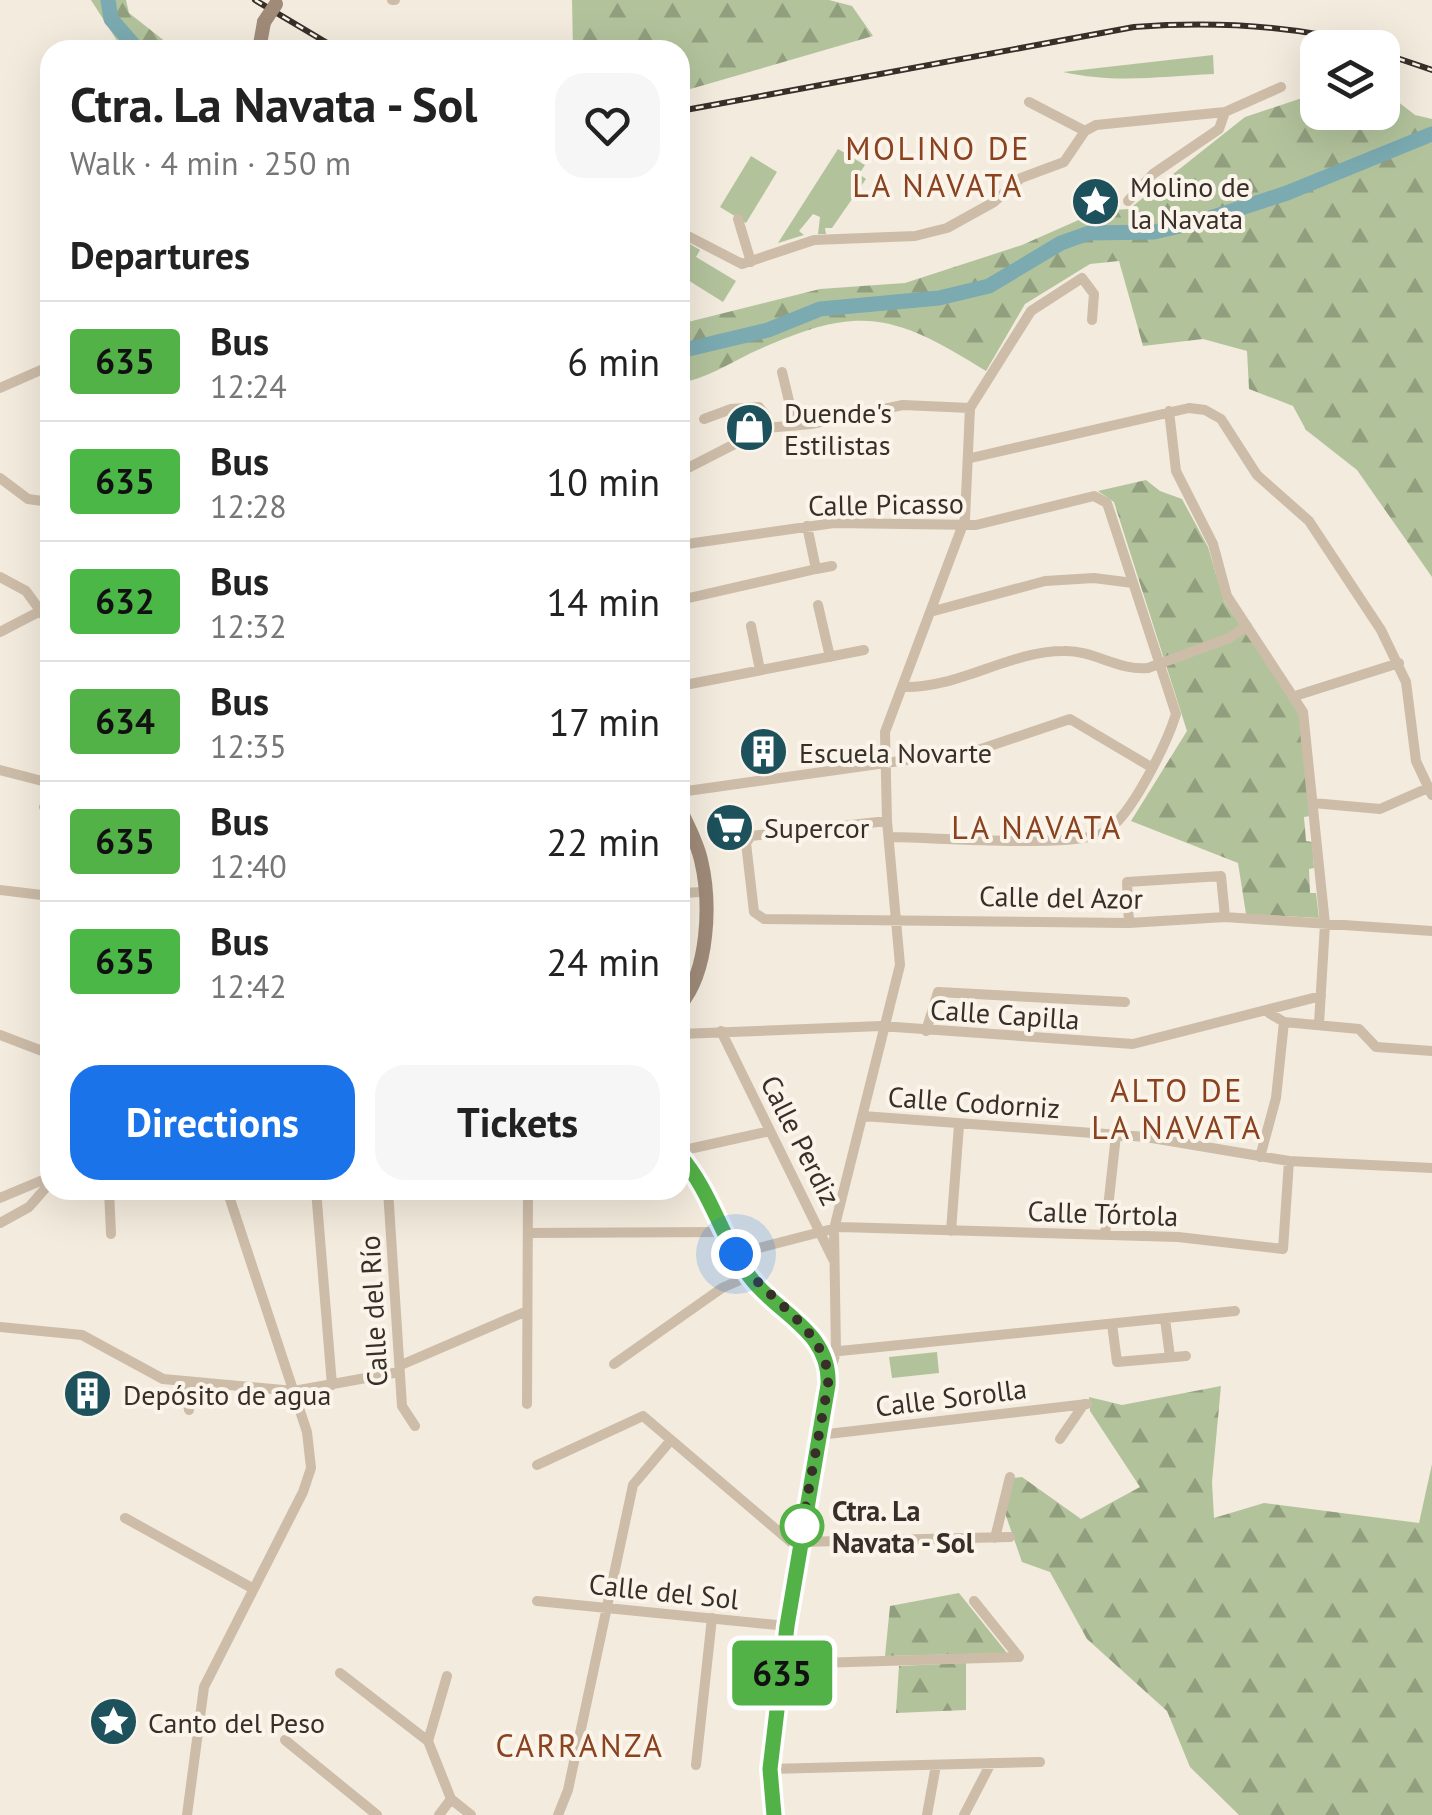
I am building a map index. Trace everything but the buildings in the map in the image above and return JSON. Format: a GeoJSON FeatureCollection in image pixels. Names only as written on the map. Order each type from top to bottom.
{"type":"FeatureCollection","features":[{"type":"Feature","properties":{"kind":"main road"},"geometry":{"type":"LineString","coordinates":[[261,40],[264,22],[278,2]]}},
{"type":"Feature","properties":{"kind":"main road"},"geometry":{"type":"LineString","coordinates":[[690,837],[702,870],[703,892],[700,966],[690,985]]}},
{"type":"Feature","properties":{"kind":"main road"},"geometry":{"type":"LineString","coordinates":[[690,845],[702,870]]}},
{"type":"Feature","properties":{"kind":"main road"},"geometry":{"type":"LineString","coordinates":[[690,1172],[748,1276],[829,1350],[829,1376],[798,1545],[770,1769],[774,1815]]}},
{"type":"Feature","properties":{"kind":"street"},"geometry":{"type":"LineString","coordinates":[[690,238],[734,264],[814,240],[915,236],[947,228],[994,202],[1021,178],[1064,162],[1085,131],[1106,123],[1225,112],[1281,87]]}},
{"type":"Feature","properties":{"kind":"street"},"geometry":{"type":"LineString","coordinates":[[1028,102],[1085,131]]}},
{"type":"Feature","properties":{"kind":"street"},"geometry":{"type":"LineString","coordinates":[[1128,201],[1152,174],[1218,128],[1225,112]]}},
{"type":"Feature","properties":{"kind":"street"},"geometry":{"type":"LineString","coordinates":[[738,218],[751,262]]}},
{"type":"Feature","properties":{"kind":"street"},"geometry":{"type":"LineString","coordinates":[[828,1230],[863,1116],[900,965],[888,837],[885,732],[962,526],[971,458],[970,408],[1031,311],[1082,278],[1094,294],[1092,320]]}},
{"type":"Feature","properties":{"kind":"street"},"geometry":{"type":"LineString","coordinates":[[0,388],[40,370]]}},
{"type":"Feature","properties":{"kind":"street"},"geometry":{"type":"LineString","coordinates":[[782,372],[795,426]]}},
{"type":"Feature","properties":{"kind":"street"},"geometry":{"type":"LineString","coordinates":[[690,467],[766,428],[795,426],[903,404],[970,408]]}},
{"type":"Feature","properties":{"kind":"street"},"geometry":{"type":"LineString","coordinates":[[704,419],[731,409],[760,407],[766,416],[766,428]]}},
{"type":"Feature","properties":{"kind":"street"},"geometry":{"type":"LineString","coordinates":[[971,458],[1169,412],[1205,410],[1221,419],[1256,475],[1309,521],[1400,663],[1416,761],[1430,791],[1380,809],[1313,802]]}},
{"type":"Feature","properties":{"kind":"street"},"geometry":{"type":"LineString","coordinates":[[1169,412],[1176,471],[1213,544],[1227,596],[1303,712],[1325,924],[1320,1024]]}},
{"type":"Feature","properties":{"kind":"street"},"geometry":{"type":"LineString","coordinates":[[0,478],[28,499],[40,501]]}},
{"type":"Feature","properties":{"kind":"street","name":"Calle Picasso"},"geometry":{"type":"LineString","coordinates":[[690,543],[807,526],[962,526],[1094,496],[1107,503],[1176,714],[1168,740],[1116,822],[1087,839],[888,837]]}},
{"type":"Feature","properties":{"kind":"street"},"geometry":{"type":"LineString","coordinates":[[807,526],[816,570]]}},
{"type":"Feature","properties":{"kind":"street"},"geometry":{"type":"LineString","coordinates":[[690,598],[832,566]]}},
{"type":"Feature","properties":{"kind":"street"},"geometry":{"type":"LineString","coordinates":[[0,577],[40,602]]}},
{"type":"Feature","properties":{"kind":"street"},"geometry":{"type":"LineString","coordinates":[[930,612],[1045,581],[1094,578],[1133,583]]}},
{"type":"Feature","properties":{"kind":"street"},"geometry":{"type":"LineString","coordinates":[[818,604],[830,657]]}},
{"type":"Feature","properties":{"kind":"street"},"geometry":{"type":"LineString","coordinates":[[0,632],[40,610]]}},
{"type":"Feature","properties":{"kind":"street"},"geometry":{"type":"LineString","coordinates":[[751,626],[760,670]]}},
{"type":"Feature","properties":{"kind":"street"},"geometry":{"type":"LineString","coordinates":[[902,687],[954,682],[1062,650],[1088,653],[1135,669],[1160,664],[1229,638],[1247,626]]}},
{"type":"Feature","properties":{"kind":"street"},"geometry":{"type":"LineString","coordinates":[[690,684],[864,650]]}},
{"type":"Feature","properties":{"kind":"street"},"geometry":{"type":"LineString","coordinates":[[1294,696],[1400,663]]}},
{"type":"Feature","properties":{"kind":"street"},"geometry":{"type":"LineString","coordinates":[[690,791],[978,750],[1070,719],[1151,767]]}},
{"type":"Feature","properties":{"kind":"street"},"geometry":{"type":"LineString","coordinates":[[0,770],[40,780]]}},
{"type":"Feature","properties":{"kind":"street","name":"Calle del Azor"},"geometry":{"type":"LineString","coordinates":[[887,821],[752,836],[746,843],[758,916],[1129,923],[1225,917],[1432,931]]}},
{"type":"Feature","properties":{"kind":"street"},"geometry":{"type":"LineString","coordinates":[[1129,923],[1127,882],[1221,876],[1225,917]]}},
{"type":"Feature","properties":{"kind":"street"},"geometry":{"type":"LineString","coordinates":[[0,890],[40,895]]}},
{"type":"Feature","properties":{"kind":"street"},"geometry":{"type":"LineString","coordinates":[[690,893],[703,892]]}},
{"type":"Feature","properties":{"kind":"street"},"geometry":{"type":"LineString","coordinates":[[926,1031],[938,992],[1125,1002]]}},
{"type":"Feature","properties":{"kind":"street","name":"Calle Capilla"},"geometry":{"type":"LineString","coordinates":[[690,1033],[885,1029],[1133,1044],[1268,1013],[1321,996]]}},
{"type":"Feature","properties":{"kind":"street"},"geometry":{"type":"LineString","coordinates":[[1268,1013],[1284,1022],[1359,1029],[1376,1048],[1432,1051]]}},
{"type":"Feature","properties":{"kind":"street"},"geometry":{"type":"LineString","coordinates":[[1260,1157],[1276,1098],[1284,1022]]}},
{"type":"Feature","properties":{"kind":"street","name":"Calle Perdiz"},"geometry":{"type":"LineString","coordinates":[[721,1031],[770,1131],[828,1230],[838,1270],[829,1350]]}},
{"type":"Feature","properties":{"kind":"street"},"geometry":{"type":"LineString","coordinates":[[0,1035],[40,1050]]}},
{"type":"Feature","properties":{"kind":"street","name":"Calle Codorniz"},"geometry":{"type":"LineString","coordinates":[[863,1116],[1116,1136],[1289,1160],[1432,1168]]}},
{"type":"Feature","properties":{"kind":"street"},"geometry":{"type":"LineString","coordinates":[[951,1231],[959,1125]]}},
{"type":"Feature","properties":{"kind":"street"},"geometry":{"type":"LineString","coordinates":[[690,1151],[770,1131]]}},
{"type":"Feature","properties":{"kind":"street"},"geometry":{"type":"LineString","coordinates":[[1105,1235],[1116,1136]]}},
{"type":"Feature","properties":{"kind":"street","name":"Calle Tórtola"},"geometry":{"type":"LineString","coordinates":[[736,1254],[828,1230],[1178,1237],[1283,1248],[1289,1160]]}},
{"type":"Feature","properties":{"kind":"street"},"geometry":{"type":"LineString","coordinates":[[0,1198],[40,1184]]}},
{"type":"Feature","properties":{"kind":"street"},"geometry":{"type":"LineString","coordinates":[[0,1222],[29,1208],[40,1193]]}},
{"type":"Feature","properties":{"kind":"street"},"geometry":{"type":"LineString","coordinates":[[109,1200],[111,1234]]}},
{"type":"Feature","properties":{"kind":"street"},"geometry":{"type":"LineString","coordinates":[[187,1815],[204,1687],[303,1492],[312,1452],[230,1200]]}},
{"type":"Feature","properties":{"kind":"street"},"geometry":{"type":"LineString","coordinates":[[317,1200],[332,1384]]}},
{"type":"Feature","properties":{"kind":"street","name":"Calle del Río"},"geometry":{"type":"LineString","coordinates":[[389,1200],[402,1406],[415,1426]]}},
{"type":"Feature","properties":{"kind":"street"},"geometry":{"type":"LineString","coordinates":[[528,1200],[528,1404]]}},
{"type":"Feature","properties":{"kind":"street"},"geometry":{"type":"LineString","coordinates":[[528,1234],[724,1232]]}},
{"type":"Feature","properties":{"kind":"street"},"geometry":{"type":"LineString","coordinates":[[614,1364],[722,1288],[748,1276]]}},
{"type":"Feature","properties":{"kind":"street"},"geometry":{"type":"LineString","coordinates":[[0,1327],[82,1334],[163,1379],[294,1391],[400,1368],[527,1311]]}},
{"type":"Feature","properties":{"kind":"street"},"geometry":{"type":"LineString","coordinates":[[829,1350],[1235,1312]]}},
{"type":"Feature","properties":{"kind":"street"},"geometry":{"type":"LineString","coordinates":[[1165,1319],[1170,1357]]}},
{"type":"Feature","properties":{"kind":"street"},"geometry":{"type":"LineString","coordinates":[[1112,1324],[1116,1362],[1186,1356]]}},
{"type":"Feature","properties":{"kind":"street"},"geometry":{"type":"LineString","coordinates":[[184,1381],[188,1410]]}},
{"type":"Feature","properties":{"kind":"street","name":"Calle Sorolla"},"geometry":{"type":"LineString","coordinates":[[820,1435],[1086,1404],[1060,1439]]}},
{"type":"Feature","properties":{"kind":"street"},"geometry":{"type":"LineString","coordinates":[[537,1465],[643,1416],[798,1545],[1010,1537]]}},
{"type":"Feature","properties":{"kind":"street"},"geometry":{"type":"LineString","coordinates":[[558,1815],[568,1790],[632,1485],[671,1440]]}},
{"type":"Feature","properties":{"kind":"street"},"geometry":{"type":"LineString","coordinates":[[995,1538],[1010,1477]]}},
{"type":"Feature","properties":{"kind":"street"},"geometry":{"type":"LineString","coordinates":[[125,1518],[252,1588]]}},
{"type":"Feature","properties":{"kind":"street","name":"Calle del Sol"},"geometry":{"type":"LineString","coordinates":[[536,1600],[787,1626]]}},
{"type":"Feature","properties":{"kind":"street"},"geometry":{"type":"LineString","coordinates":[[783,1664],[1019,1657],[974,1601]]}},
{"type":"Feature","properties":{"kind":"street"},"geometry":{"type":"LineString","coordinates":[[696,1765],[712,1618]]}},
{"type":"Feature","properties":{"kind":"street"},"geometry":{"type":"LineString","coordinates":[[340,1673],[428,1742],[452,1799],[471,1815]]}},
{"type":"Feature","properties":{"kind":"street"},"geometry":{"type":"LineString","coordinates":[[428,1742],[447,1676]]}},
{"type":"Feature","properties":{"kind":"street"},"geometry":{"type":"LineString","coordinates":[[285,1740],[378,1815]]}},
{"type":"Feature","properties":{"kind":"street"},"geometry":{"type":"LineString","coordinates":[[770,1769],[1040,1762]]}},
{"type":"Feature","properties":{"kind":"street"},"geometry":{"type":"LineString","coordinates":[[964,1815],[990,1763]]}},
{"type":"Feature","properties":{"kind":"street"},"geometry":{"type":"LineString","coordinates":[[927,1815],[936,1765]]}},
{"type":"Feature","properties":{"kind":"street"},"geometry":{"type":"LineString","coordinates":[[439,1815],[452,1799]]}},
{"type":"Feature","properties":{"kind":"green space"},"geometry":{"type":"Polygon","coordinates":[[[91,0],[126,0],[129,13],[163,40],[117,40],[91,0]]]}},
{"type":"Feature","properties":{"kind":"green space"},"geometry":{"type":"Polygon","coordinates":[[[572,0],[829,0],[852,6],[873,36],[690,89],[690,40],[573,40],[572,0]]]}},
{"type":"Feature","properties":{"kind":"green space"},"geometry":{"type":"Polygon","coordinates":[[[1213,55],[1214,74],[1121,78],[1063,72],[1213,55]]]}},
{"type":"Feature","properties":{"kind":"green space"},"geometry":{"type":"Polygon","coordinates":[[[1300,99],[1300,130],[1400,130],[1400,103],[1415,115],[1432,119],[1432,577],[1357,470],[1306,430],[1293,406],[1249,389],[1247,351],[1203,339],[1143,346],[1119,261],[1090,264],[1025,304],[986,371],[923,336],[872,321],[818,327],[787,337],[690,381],[690,322],[820,289],[905,283],[1022,245],[1099,211],[1129,209],[1245,117],[1300,99]]]}},
{"type":"Feature","properties":{"kind":"green space"},"geometry":{"type":"Polygon","coordinates":[[[838,149],[865,165],[859,174],[866,179],[832,228],[825,228],[826,234],[818,234],[820,217],[813,214],[799,231],[804,235],[778,243],[838,149]]]}},
{"type":"Feature","properties":{"kind":"green space"},"geometry":{"type":"Polygon","coordinates":[[[751,156],[777,172],[746,223],[720,207],[751,156]]]}},
{"type":"Feature","properties":{"kind":"green space"},"geometry":{"type":"Polygon","coordinates":[[[690,244],[700,250],[696,257],[736,281],[723,302],[690,281],[690,244]]]}},
{"type":"Feature","properties":{"kind":"green space"},"geometry":{"type":"Polygon","coordinates":[[[1146,480],[1160,491],[1182,499],[1208,547],[1224,601],[1299,712],[1310,816],[1304,817],[1306,841],[1312,842],[1314,868],[1309,869],[1310,893],[1316,893],[1319,918],[1246,914],[1238,863],[1131,821],[1187,731],[1114,502],[1098,491],[1146,480]]]}},
{"type":"Feature","properties":{"kind":"green space"},"geometry":{"type":"Polygon","coordinates":[[[937,1352],[939,1373],[892,1378],[889,1357],[937,1352]]]}},
{"type":"Feature","properties":{"kind":"green space"},"geometry":{"type":"Polygon","coordinates":[[[1221,1386],[1212,1482],[1214,1518],[1264,1503],[1419,1523],[1432,1464],[1432,1815],[1239,1815],[1190,1767],[1167,1711],[1087,1639],[1050,1572],[1022,1562],[1005,1513],[1013,1478],[1022,1477],[1081,1519],[1140,1487],[1090,1411],[1089,1397],[1122,1405],[1221,1386]]]}},
{"type":"Feature","properties":{"kind":"green space"},"geometry":{"type":"Polygon","coordinates":[[[959,1593],[1007,1653],[885,1656],[890,1606],[959,1593]]]}},
{"type":"Feature","properties":{"kind":"green space"},"geometry":{"type":"Polygon","coordinates":[[[966,1663],[966,1710],[896,1713],[899,1666],[966,1663]]]}},
{"type":"Feature","properties":{"kind":"waterway"},"geometry":{"type":"LineString","coordinates":[[108,0],[111,19],[129,40]]}},
{"type":"Feature","properties":{"kind":"waterway"},"geometry":{"type":"LineString","coordinates":[[690,349],[768,330],[820,309],[939,298],[989,286],[1061,243],[1089,233],[1154,232],[1198,222],[1287,193],[1432,134]]}},
{"type":"Feature","properties":{"kind":"railway"},"geometry":{"type":"LineString","coordinates":[[255,0],[322,40]]}},
{"type":"Feature","properties":{"kind":"railway"},"geometry":{"type":"LineString","coordinates":[[690,109],[1134,27],[1196,25],[1300,32]]}},
{"type":"Feature","properties":{"kind":"railway"},"geometry":{"type":"LineString","coordinates":[[1400,59],[1432,70]]}},
{"type":"Feature","properties":{"kind":"bus line","name":"635"},"geometry":{"type":"LineString","coordinates":[[690,1170],[748,1276],[807,1330],[828,1364],[828,1385],[799,1542],[772,1748],[770,1792],[774,1815]]}},
{"type":"Feature","properties":{"kind":"place","name":"Molino de la Navata"},"geometry":{"type":"Point","coordinates":[1095,202]}},
{"type":"Feature","properties":{"kind":"place","name":"Duende's Estilistas"},"geometry":{"type":"Point","coordinates":[749,428]}},
{"type":"Feature","properties":{"kind":"place","name":"Escuela Novarte"},"geometry":{"type":"Point","coordinates":[764,752]}},
{"type":"Feature","properties":{"kind":"place","name":"Supercor"},"geometry":{"type":"Point","coordinates":[729,827]}},
{"type":"Feature","properties":{"kind":"place","name":"Depósito de agua"},"geometry":{"type":"Point","coordinates":[88,1394]}},
{"type":"Feature","properties":{"kind":"place","name":"Ctra. La Navata - Sol"},"geometry":{"type":"Point","coordinates":[802,1526]}},
{"type":"Feature","properties":{"kind":"place","name":"Canto del Peso"},"geometry":{"type":"Point","coordinates":[113,1722]}},
{"type":"Feature","properties":{"kind":"district","name":"MOLINO DE LA NAVATA"},"geometry":{"type":"Point","coordinates":[938,166]}},
{"type":"Feature","properties":{"kind":"district","name":"LA NAVATA"},"geometry":{"type":"Point","coordinates":[1037,827]}},
{"type":"Feature","properties":{"kind":"district","name":"ALTO DE LA NAVATA"},"geometry":{"type":"Point","coordinates":[1177,1108]}},
{"type":"Feature","properties":{"kind":"district","name":"CARRANZA"},"geometry":{"type":"Point","coordinates":[580,1745]}},
{"type":"Feature","properties":{"kind":"route"},"geometry":{"type":"LineString","coordinates":[[736,1254],[755,1284],[814,1338],[828,1364],[828,1385],[802,1526]]}}]}
